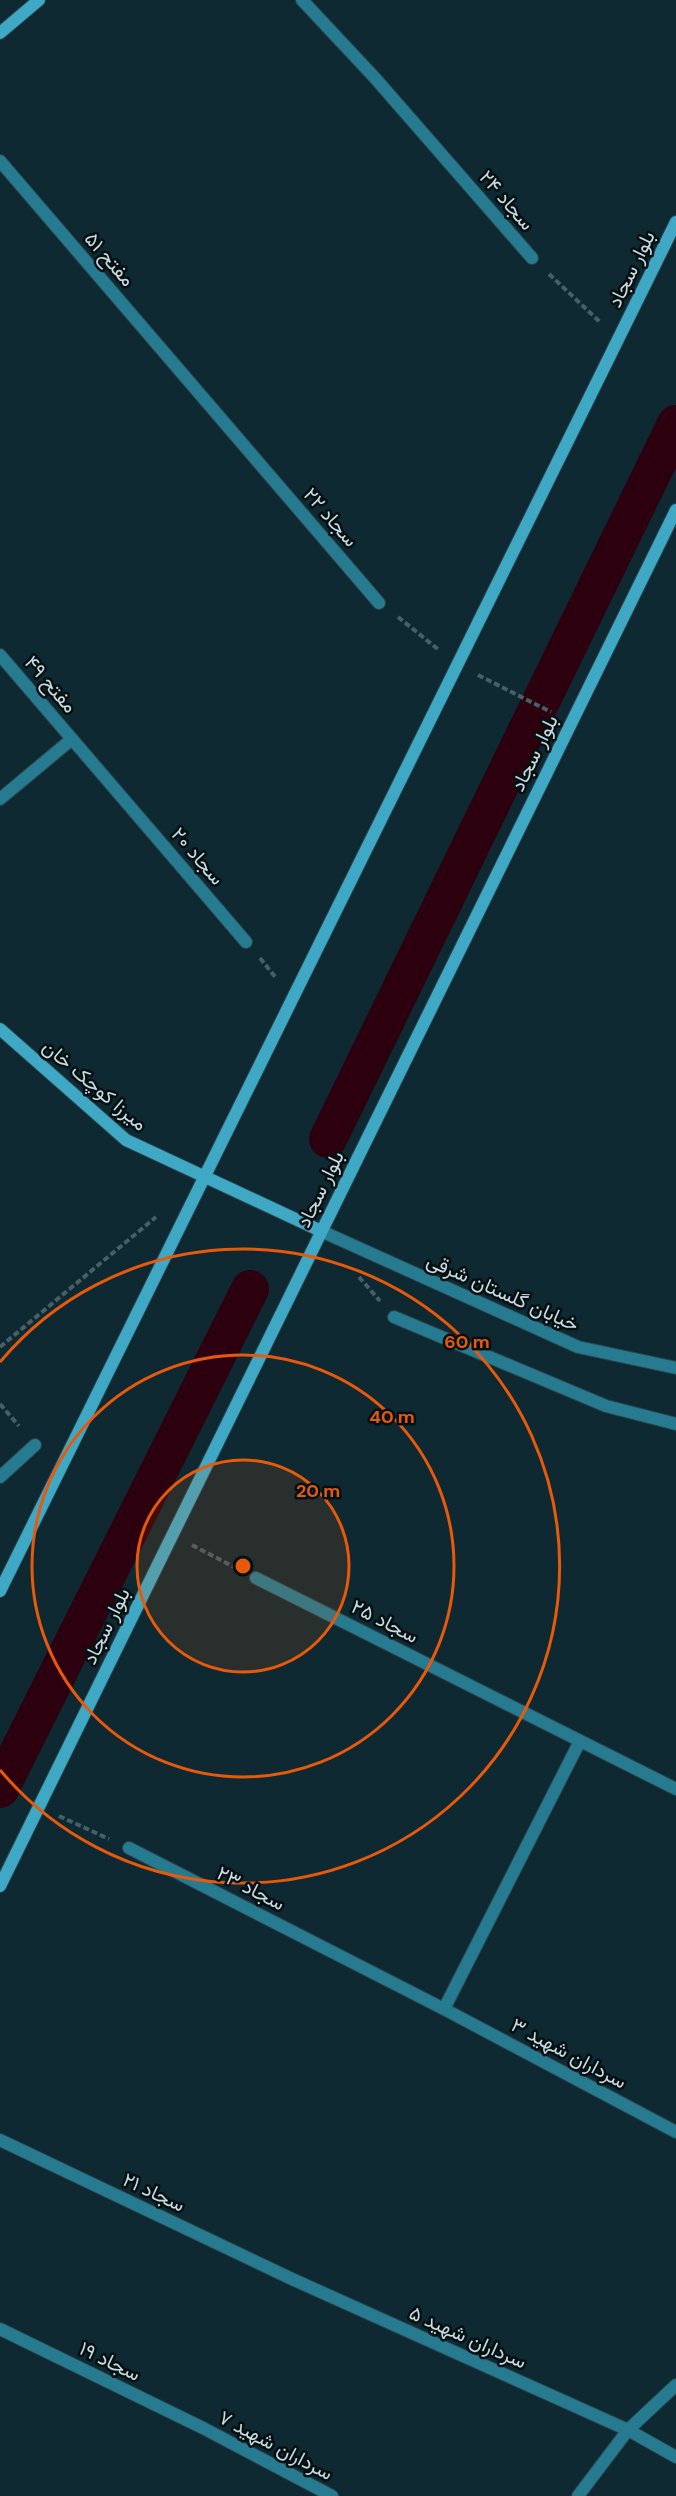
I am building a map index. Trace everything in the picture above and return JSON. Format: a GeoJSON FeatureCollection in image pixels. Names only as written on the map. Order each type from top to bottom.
{"type":"FeatureCollection","features":[{"type":"Feature","properties":{"kind":"main road"},"geometry":{"type":"LineString","coordinates":[[0,33],[39,0]]}},
{"type":"Feature","properties":{"kind":"main road","name":"بلوار سجاد"},"geometry":{"type":"LineString","coordinates":[[0,1591],[676,222]]}},
{"type":"Feature","properties":{"kind":"main road","name":"بلوار سجاد"},"geometry":{"type":"LineString","coordinates":[[0,1886],[676,510]]}},
{"type":"Feature","properties":{"kind":"main road","name":"میرزا کوچک خان"},"geometry":{"type":"LineString","coordinates":[[0,1029],[126,1140],[321,1231]]}},
{"type":"Feature","properties":{"kind":"street","name":"سجاد ۲۴"},"geometry":{"type":"LineString","coordinates":[[302,0],[375,78],[532,258]]}},
{"type":"Feature","properties":{"kind":"street","name":"مفتح ۵۱"},"geometry":{"type":"LineString","coordinates":[[0,161],[190,382]]}},
{"type":"Feature","properties":{"kind":"street","name":"سجاد ۲۲"},"geometry":{"type":"LineString","coordinates":[[190,382],[379,603]]}},
{"type":"Feature","properties":{"kind":"street","name":"مفتح ۴۹"},"geometry":{"type":"LineString","coordinates":[[0,655],[72,739]]}},
{"type":"Feature","properties":{"kind":"street"},"geometry":{"type":"LineString","coordinates":[[0,799],[72,739]]}},
{"type":"Feature","properties":{"kind":"street","name":"سجاد ۲۰"},"geometry":{"type":"LineString","coordinates":[[72,739],[246,942]]}},
{"type":"Feature","properties":{"kind":"street","name":"خیابان گلستان شرقی"},"geometry":{"type":"LineString","coordinates":[[321,1231],[578,1347],[676,1368]]}},
{"type":"Feature","properties":{"kind":"street"},"geometry":{"type":"LineString","coordinates":[[394,1317],[606,1406],[676,1424]]}},
{"type":"Feature","properties":{"kind":"street"},"geometry":{"type":"LineString","coordinates":[[0,1477],[35,1445]]}},
{"type":"Feature","properties":{"kind":"street","name":"سجاد ۲۵"},"geometry":{"type":"LineString","coordinates":[[256,1578],[676,1789]]}},
{"type":"Feature","properties":{"kind":"street"},"geometry":{"type":"LineString","coordinates":[[444,2009],[580,1742]]}},
{"type":"Feature","properties":{"kind":"street","name":"سجاد ۲۳"},"geometry":{"type":"LineString","coordinates":[[129,1848],[444,2009]]}},
{"type":"Feature","properties":{"kind":"street","name":"سرداران شهید ۳"},"geometry":{"type":"LineString","coordinates":[[444,2009],[676,2132]]}},
{"type":"Feature","properties":{"kind":"street","name":"سجاد ۲۱"},"geometry":{"type":"LineString","coordinates":[[0,2140],[292,2279]]}},
{"type":"Feature","properties":{"kind":"street","name":"سرداران شهید ۵"},"geometry":{"type":"LineString","coordinates":[[292,2279],[628,2430],[676,2457]]}},
{"type":"Feature","properties":{"kind":"street","name":"سجاد ۱۹"},"geometry":{"type":"LineString","coordinates":[[0,2330],[202,2428]]}},
{"type":"Feature","properties":{"kind":"street"},"geometry":{"type":"LineString","coordinates":[[578,2496],[628,2430],[676,2385]]}},
{"type":"Feature","properties":{"kind":"street","name":"سرداران شهید ۷"},"geometry":{"type":"LineString","coordinates":[[202,2428],[332,2496]]}},
{"type":"Feature","properties":{"kind":"path","name":"سجاد ۲۴"},"geometry":{"type":"LineString","coordinates":[[532,258],[618,339]]}},
{"type":"Feature","properties":{"kind":"path"},"geometry":{"type":"LineString","coordinates":[[379,603],[457,664],[571,722]]}},
{"type":"Feature","properties":{"kind":"path"},"geometry":{"type":"LineString","coordinates":[[246,942],[294,999]]}},
{"type":"Feature","properties":{"kind":"path"},"geometry":{"type":"LineString","coordinates":[[0,1347],[159,1214]]}},
{"type":"Feature","properties":{"kind":"path"},"geometry":{"type":"LineString","coordinates":[[172,1534],[256,1578]]}},
{"type":"Feature","properties":{"kind":"path"},"geometry":{"type":"LineString","coordinates":[[39,1807],[129,1848]]}},
{"type":"Feature","properties":{"kind":"waterway"},"geometry":{"type":"LineString","coordinates":[[328,1139],[676,424]]}},
{"type":"Feature","properties":{"kind":"waterway"},"geometry":{"type":"LineString","coordinates":[[0,1789],[250,1289]]}}]}
